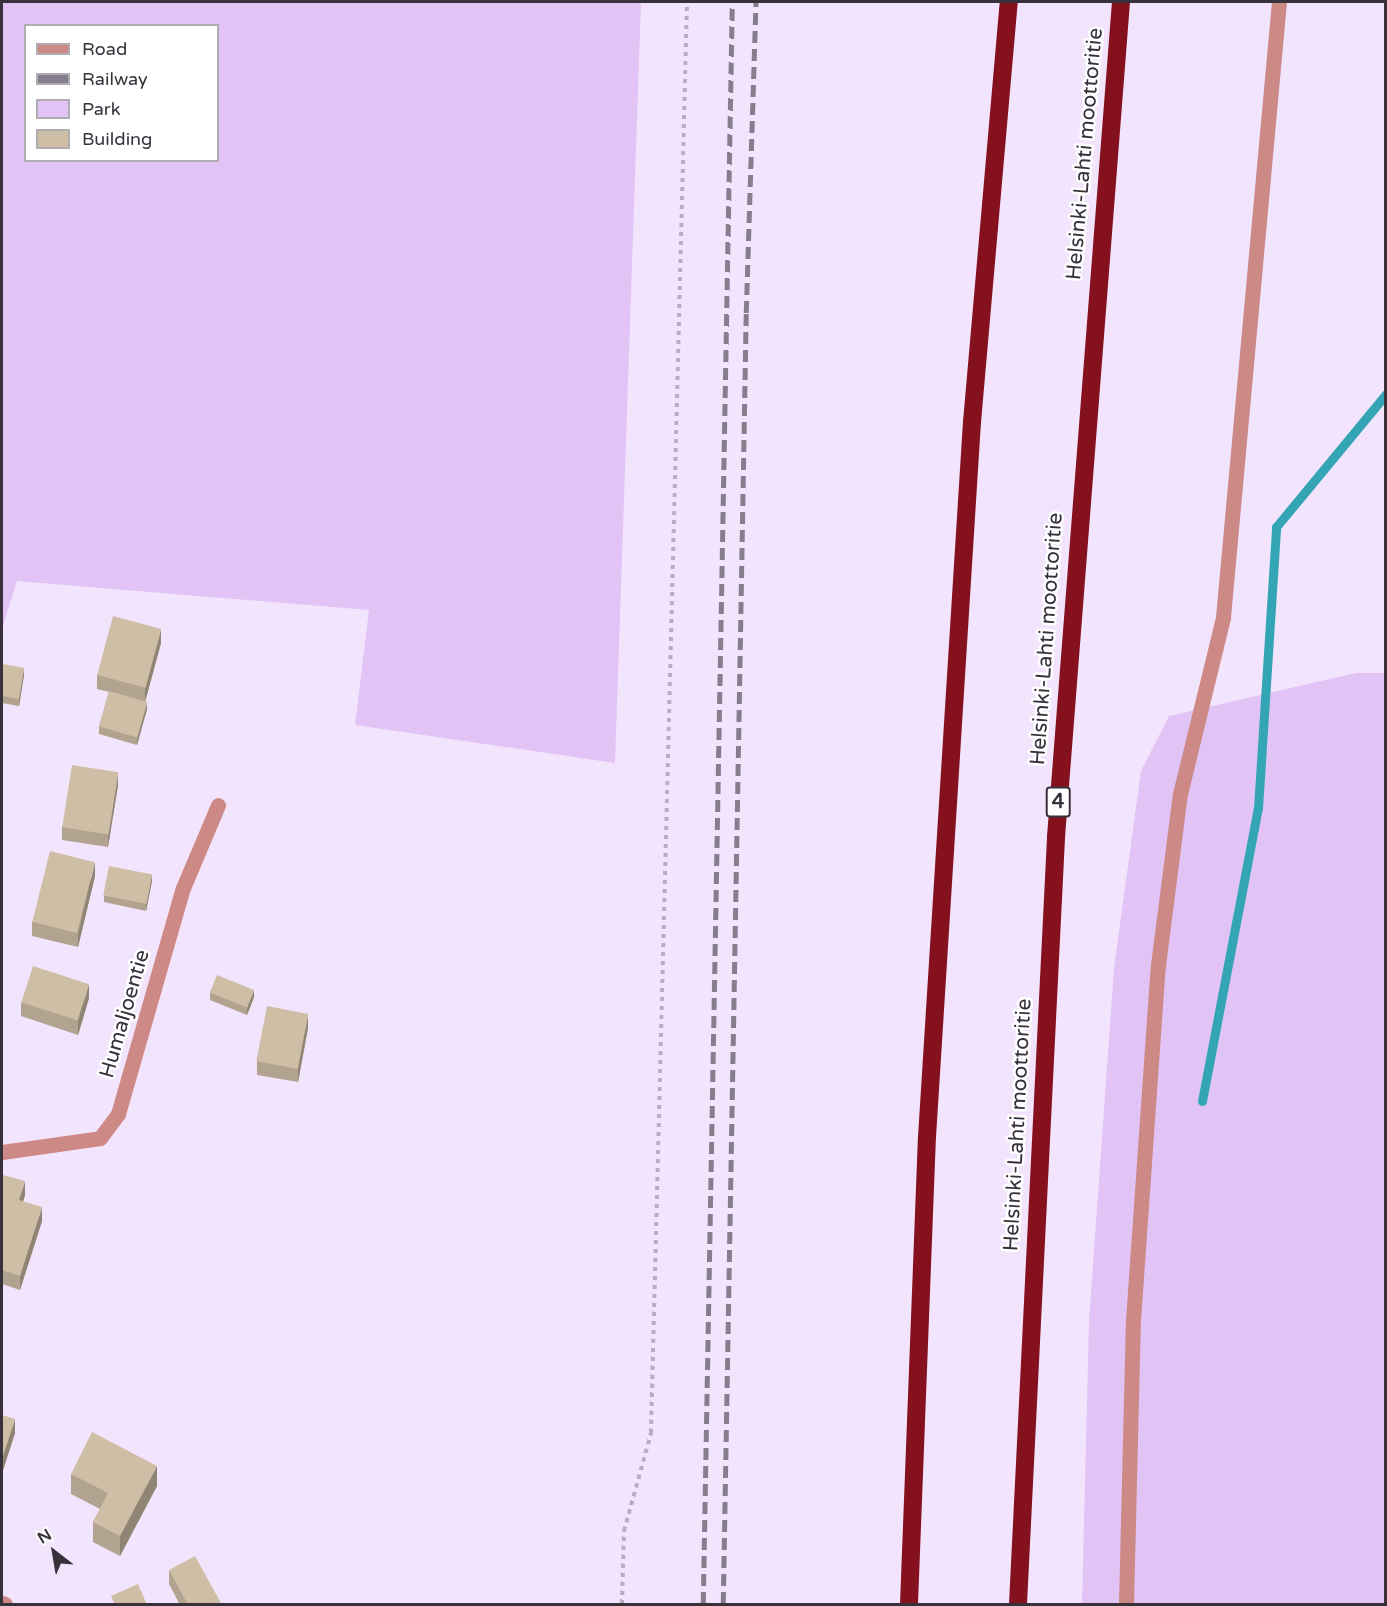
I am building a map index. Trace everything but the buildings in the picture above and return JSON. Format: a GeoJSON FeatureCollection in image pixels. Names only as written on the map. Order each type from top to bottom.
{"type":"FeatureCollection","features":[{"type":"Feature","properties":{"kind":"highway"},"geometry":{"type":"LineString","coordinates":[[909,1605],[927,1137],[972,422],[1009,2]]}},
{"type":"Feature","properties":{"kind":"highway","name":"Helsinki-Lahti moottoritie"},"geometry":{"type":"LineString","coordinates":[[1018,1605],[1056,837],[1121,2]]}},
{"type":"Feature","properties":{"kind":"street"},"geometry":{"type":"LineString","coordinates":[[1126,1605],[1133,1320],[1158,964],[1180,794],[1224,617],[1279,2]]}},
{"type":"Feature","properties":{"kind":"street","name":"Humaljoentie"},"geometry":{"type":"LineString","coordinates":[[2,1152],[100,1138],[118,1114],[183,888],[218,805]]}},
{"type":"Feature","properties":{"kind":"path"},"geometry":{"type":"LineString","coordinates":[[622,1605],[624,1531],[651,1433],[687,2]]}},
{"type":"Feature","properties":{"kind":"green space"},"geometry":{"type":"Polygon","coordinates":[[[2,2],[641,2],[615,763],[355,725],[369,610],[17,581],[2,629],[2,2]]]}},
{"type":"Feature","properties":{"kind":"green space"},"geometry":{"type":"Polygon","coordinates":[[[1356,673],[1385,673],[1385,1604],[1082,1604],[1089,1321],[1114,968],[1141,771],[1169,716],[1356,673]]]}},
{"type":"Feature","properties":{"kind":"waterway"},"geometry":{"type":"LineString","coordinates":[[1202,1101],[1258,808],[1276,527],[1386,394]]}},
{"type":"Feature","properties":{"kind":"railway"},"geometry":{"type":"LineString","coordinates":[[703,1604],[732,2]]}},
{"type":"Feature","properties":{"kind":"railway"},"geometry":{"type":"LineString","coordinates":[[723,1604],[746,313],[756,2]]}}]}
